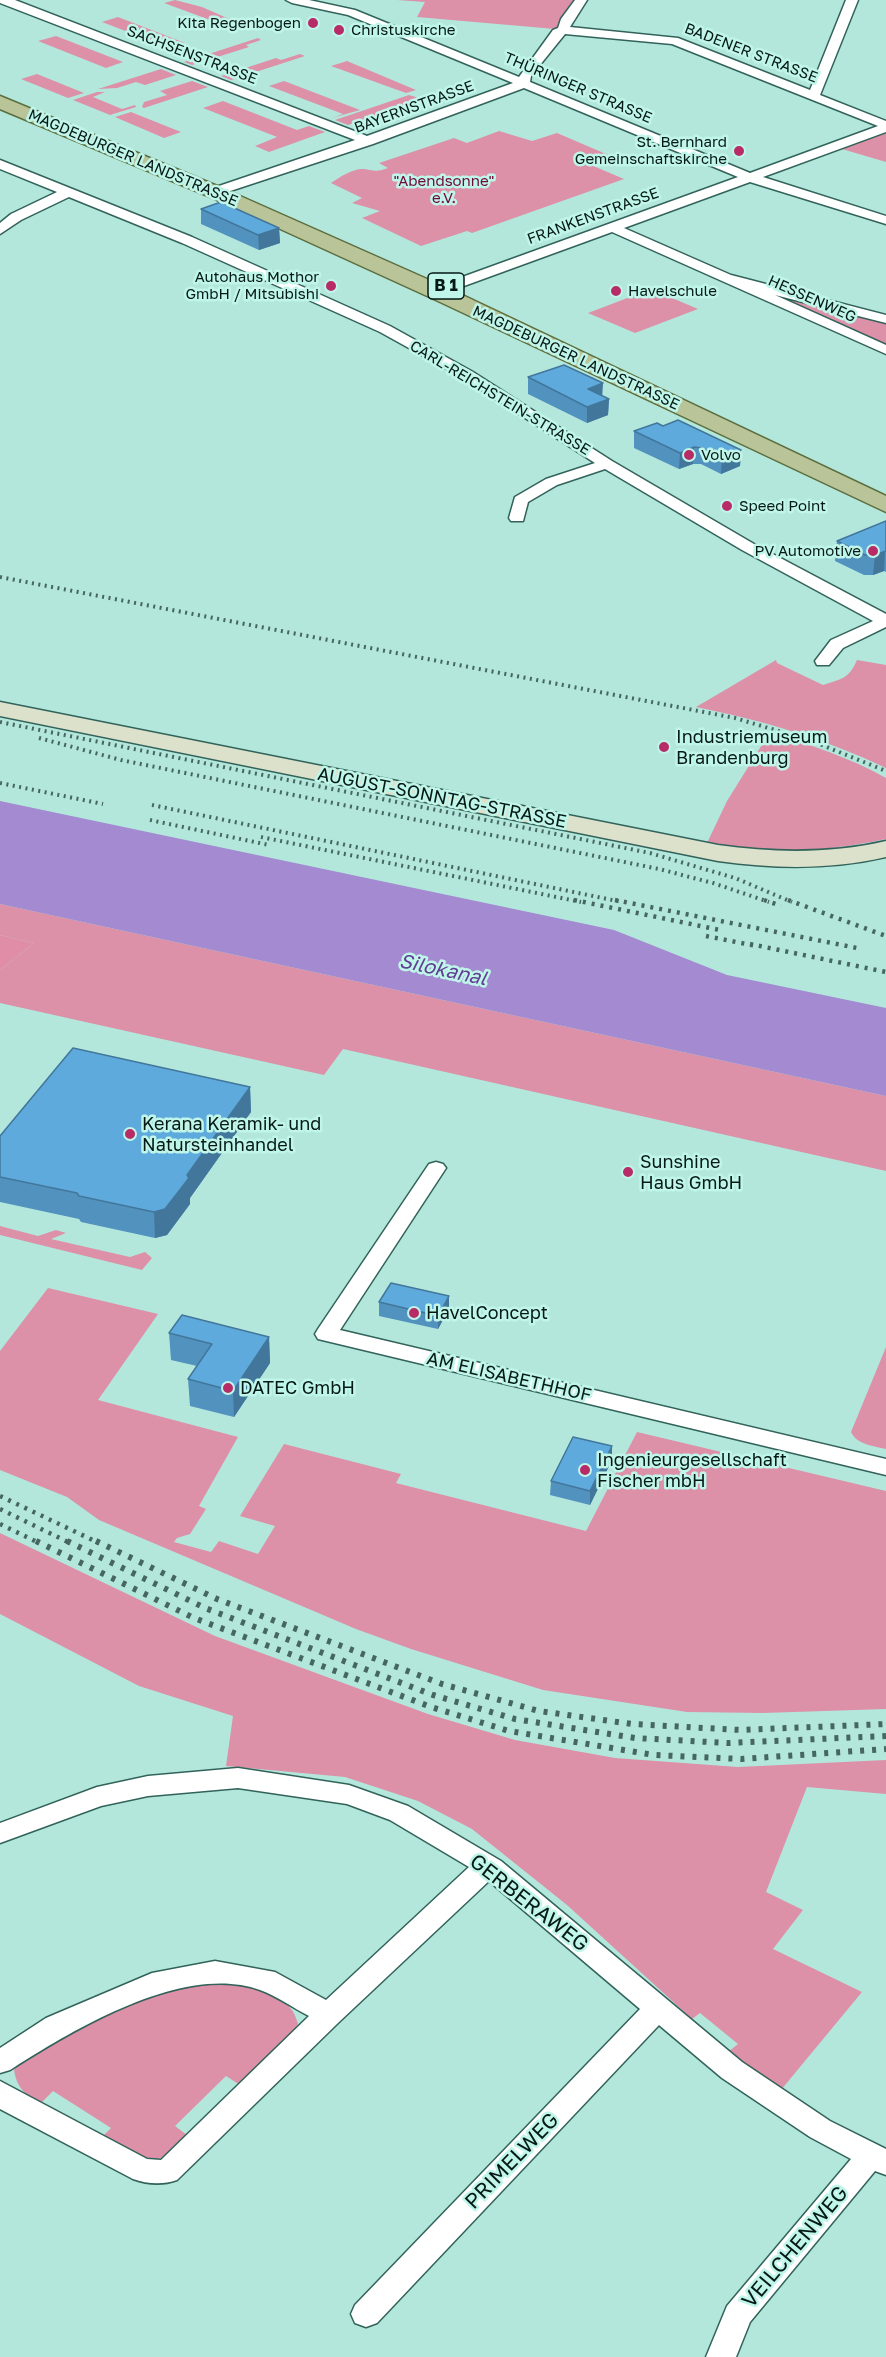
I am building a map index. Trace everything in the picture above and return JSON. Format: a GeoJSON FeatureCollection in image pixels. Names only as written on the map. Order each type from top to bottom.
{"type":"FeatureCollection","features":[{"type":"Feature","properties":{"kind":"main road","name":"MAGDEBURGER LANDSTRASSE"},"geometry":{"type":"LineString","coordinates":[[0,92],[448,287],[886,492]]}},
{"type":"Feature","properties":{"kind":"main road","name":"MAGDEBURGER LANDSTRASSE"},"geometry":{"type":"LineString","coordinates":[[0,102],[222,190],[886,505]]}},
{"type":"Feature","properties":{"kind":"street","name":"SACHSENSTRASSE"},"geometry":{"type":"LineString","coordinates":[[4,0],[368,141]]}},
{"type":"Feature","properties":{"kind":"street","name":"THÜRINGER STRASSE"},"geometry":{"type":"LineString","coordinates":[[292,0],[351,12],[748,177],[886,220]]}},
{"type":"Feature","properties":{"kind":"street","name":"BAYERNSTRASSE"},"geometry":{"type":"LineString","coordinates":[[222,190],[368,141],[523,84],[522,82],[557,33],[563,30],[567,19],[581,0]]}},
{"type":"Feature","properties":{"kind":"street"},"geometry":{"type":"LineString","coordinates":[[814,95],[852,0]]}},
{"type":"Feature","properties":{"kind":"street","name":"BADENER STRASSE"},"geometry":{"type":"LineString","coordinates":[[563,30],[669,39],[814,95],[886,126]]}},
{"type":"Feature","properties":{"kind":"street","name":"FRANKENSTRASSE"},"geometry":{"type":"LineString","coordinates":[[448,287],[886,126]]}},
{"type":"Feature","properties":{"kind":"street","name":"CARL-REICHSTEIN-STRASSE"},"geometry":{"type":"LineString","coordinates":[[0,164],[241,263],[385,329],[468,375],[607,464],[748,547],[886,621]]}},
{"type":"Feature","properties":{"kind":"street"},"geometry":{"type":"LineString","coordinates":[[0,230],[16,217],[70,191]]}},
{"type":"Feature","properties":{"kind":"street","name":"HESSENWEG"},"geometry":{"type":"LineString","coordinates":[[611,227],[886,350]]}},
{"type":"Feature","properties":{"kind":"street","name":"HESSENWEG"},"geometry":{"type":"LineString","coordinates":[[726,278],[886,319]]}},
{"type":"Feature","properties":{"kind":"street"},"geometry":{"type":"LineString","coordinates":[[517,518],[521,500],[536,488],[560,477],[607,464]]}},
{"type":"Feature","properties":{"kind":"street"},"geometry":{"type":"LineString","coordinates":[[823,661],[837,644],[886,621]]}},
{"type":"Feature","properties":{"kind":"street","name":"AUGUST-SONNTAG-STRASSE"},"geometry":{"type":"LineString","coordinates":[[0,709],[737,856],[798,861],[843,858],[886,849]]}},
{"type":"Feature","properties":{"kind":"street","name":"AM ELISABETHHOF"},"geometry":{"type":"LineString","coordinates":[[436,1168],[326,1334],[886,1467]]}},
{"type":"Feature","properties":{"kind":"street","name":"GERBERAWEG"},"geometry":{"type":"LineString","coordinates":[[0,1833],[97,1797],[148,1786],[237,1778],[349,1795],[399,1813],[492,1869],[732,2070],[820,2129],[881,2158]]}},
{"type":"Feature","properties":{"kind":"street"},"geometry":{"type":"LineString","coordinates":[[0,2092],[8,2100],[142,2171],[167,2172],[329,2014],[479,1874],[492,1869]]}},
{"type":"Feature","properties":{"kind":"street"},"geometry":{"type":"LineString","coordinates":[[0,2062],[56,2026],[162,1981],[215,1972],[265,1980],[329,2014]]}},
{"type":"Feature","properties":{"kind":"street","name":"PRIMELWEG"},"geometry":{"type":"LineString","coordinates":[[366,2314],[658,2008]]}},
{"type":"Feature","properties":{"kind":"street","name":"VEILCHENWEG"},"geometry":{"type":"LineString","coordinates":[[721,2357],[738,2315],[881,2158]]}},
{"type":"Feature","properties":{"kind":"green space"},"geometry":{"type":"Polygon","coordinates":[[[175,0],[202,7],[243,25],[232,28],[164,3],[175,0]]]}},
{"type":"Feature","properties":{"kind":"green space"},"geometry":{"type":"Polygon","coordinates":[[[397,0],[581,0],[555,29],[417,17],[425,2],[397,0]]]}},
{"type":"Feature","properties":{"kind":"green space"},"geometry":{"type":"Polygon","coordinates":[[[118,17],[185,43],[170,48],[102,22],[118,17]]]}},
{"type":"Feature","properties":{"kind":"green space"},"geometry":{"type":"Polygon","coordinates":[[[56,36],[123,62],[106,68],[38,41],[56,36]]]}},
{"type":"Feature","properties":{"kind":"green space"},"geometry":{"type":"Polygon","coordinates":[[[258,38],[261,40],[246,45],[249,47],[192,65],[184,62],[258,38]]]}},
{"type":"Feature","properties":{"kind":"green space"},"geometry":{"type":"Polygon","coordinates":[[[300,54],[305,56],[231,80],[221,76],[276,58],[281,60],[300,54]]]}},
{"type":"Feature","properties":{"kind":"green space"},"geometry":{"type":"Polygon","coordinates":[[[347,61],[416,90],[406,93],[331,66],[347,61]]]}},
{"type":"Feature","properties":{"kind":"green space"},"geometry":{"type":"Polygon","coordinates":[[[161,69],[176,75],[145,85],[136,82],[117,88],[98,89],[161,69]]]}},
{"type":"Feature","properties":{"kind":"green space"},"geometry":{"type":"Polygon","coordinates":[[[37,74],[84,93],[68,98],[21,79],[37,74]]]}},
{"type":"Feature","properties":{"kind":"green space"},"geometry":{"type":"Polygon","coordinates":[[[192,81],[208,87],[142,107],[144,102],[167,95],[160,91],[192,81]]]}},
{"type":"Feature","properties":{"kind":"green space"},"geometry":{"type":"Polygon","coordinates":[[[284,81],[360,110],[332,118],[343,114],[269,86],[284,81]]]}},
{"type":"Feature","properties":{"kind":"green space"},"geometry":{"type":"Polygon","coordinates":[[[97,92],[105,92],[93,97],[122,109],[135,105],[136,107],[110,115],[73,100],[97,92]]]}},
{"type":"Feature","properties":{"kind":"green space"},"geometry":{"type":"Polygon","coordinates":[[[409,95],[422,99],[348,125],[335,120],[409,95]]]}},
{"type":"Feature","properties":{"kind":"green space"},"geometry":{"type":"Polygon","coordinates":[[[223,101],[297,130],[309,126],[325,132],[269,152],[255,146],[277,137],[203,108],[223,101]]]}},
{"type":"Feature","properties":{"kind":"green space"},"geometry":{"type":"Polygon","coordinates":[[[131,112],[181,132],[164,138],[115,117],[131,112]]]}},
{"type":"Feature","properties":{"kind":"green space","name":"\"Abendsonne\" e.V."},"geometry":{"type":"Polygon","coordinates":[[[499,131],[532,141],[557,133],[613,157],[591,165],[624,179],[472,233],[467,231],[421,246],[362,218],[380,211],[352,203],[362,198],[331,183],[355,170],[376,171],[388,168],[379,163],[454,138],[467,143],[499,131]]]}},
{"type":"Feature","properties":{"kind":"green space"},"geometry":{"type":"Polygon","coordinates":[[[886,132],[886,162],[842,149],[886,132]]]}},
{"type":"Feature","properties":{"kind":"green space"},"geometry":{"type":"Polygon","coordinates":[[[651,289],[698,309],[635,333],[588,313],[651,289]]]}},
{"type":"Feature","properties":{"kind":"green space"},"geometry":{"type":"Polygon","coordinates":[[[774,292],[886,321],[886,347],[769,295],[774,292]]]}},
{"type":"Feature","properties":{"kind":"green space"},"geometry":{"type":"Polygon","coordinates":[[[776,660],[777,663],[823,685],[847,675],[857,660],[886,665],[886,768],[793,732],[746,718],[696,707],[776,660]]]}},
{"type":"Feature","properties":{"kind":"green space"},"geometry":{"type":"Polygon","coordinates":[[[770,732],[844,758],[886,778],[886,839],[839,847],[796,850],[754,849],[707,843],[727,801],[770,732]]]}},
{"type":"Feature","properties":{"kind":"green space"},"geometry":{"type":"Polygon","coordinates":[[[0,904],[886,1096],[886,1171],[343,1049],[324,1075],[0,1003],[0,970],[34,943],[0,935],[0,904]]]}},
{"type":"Feature","properties":{"kind":"green space"},"geometry":{"type":"Polygon","coordinates":[[[0,1226],[38,1236],[56,1230],[66,1233],[51,1239],[130,1257],[145,1252],[152,1258],[142,1270],[0,1235],[0,1226]]]}},
{"type":"Feature","properties":{"kind":"green space"},"geometry":{"type":"Polygon","coordinates":[[[48,1288],[158,1314],[98,1400],[238,1437],[199,1506],[206,1509],[190,1534],[177,1538],[174,1542],[211,1552],[219,1541],[258,1554],[275,1526],[240,1516],[284,1444],[401,1474],[396,1483],[586,1531],[637,1432],[886,1491],[886,1709],[763,1713],[687,1712],[543,1690],[411,1649],[356,1629],[99,1520],[67,1497],[0,1470],[0,1351],[48,1288]]]}},
{"type":"Feature","properties":{"kind":"green space"},"geometry":{"type":"Polygon","coordinates":[[[886,1347],[886,1449],[857,1440],[851,1432],[886,1347]]]}},
{"type":"Feature","properties":{"kind":"green space"},"geometry":{"type":"Polygon","coordinates":[[[0,1533],[215,1636],[428,1714],[515,1740],[615,1758],[738,1767],[886,1760],[886,1794],[807,1787],[766,1892],[803,1910],[773,1949],[862,1992],[781,2090],[728,2052],[738,2044],[700,2013],[692,2019],[567,1905],[472,1829],[418,1801],[345,1777],[226,1766],[233,1716],[139,1686],[0,1614],[0,1533]]]}},
{"type":"Feature","properties":{"kind":"green space"},"geometry":{"type":"Polygon","coordinates":[[[204,1981],[245,1986],[273,1994],[293,2011],[298,2024],[292,2034],[240,2085],[226,2076],[175,2126],[187,2135],[164,2157],[141,2160],[102,2137],[111,2128],[53,2091],[41,2103],[26,2094],[20,2086],[14,2070],[23,2057],[134,2000],[204,1981]]]}},
{"type":"Feature","properties":{"kind":"shaded area"},"geometry":{"type":"Polygon","coordinates":[[[0,935],[34,943],[0,970],[0,935]]]}},
{"type":"Feature","properties":{"kind":"water","name":"Silokanal"},"geometry":{"type":"Polygon","coordinates":[[[0,801],[614,930],[727,975],[886,1008],[886,1096],[0,904],[0,801]]]}},
{"type":"Feature","properties":{"kind":"building"},"geometry":{"type":"Polygon","coordinates":[[[221,202],[279,228],[258,235],[201,209],[221,202]]]}},
{"type":"Feature","properties":{"kind":"building"},"geometry":{"type":"Polygon","coordinates":[[[564,365],[603,383],[588,389],[609,399],[587,407],[528,377],[564,365]]]}},
{"type":"Feature","properties":{"kind":"building"},"geometry":{"type":"Polygon","coordinates":[[[678,420],[741,450],[722,457],[694,447],[680,453],[634,431],[657,423],[663,426],[678,420]]]}},
{"type":"Feature","properties":{"kind":"building"},"geometry":{"type":"Polygon","coordinates":[[[886,521],[886,551],[875,555],[865,555],[837,541],[886,521]]]}},
{"type":"Feature","properties":{"kind":"building","name":"Kerana Keramik- und Natursteinhandel"},"geometry":{"type":"Polygon","coordinates":[[[73,1048],[250,1087],[187,1175],[189,1178],[165,1209],[154,1212],[0,1177],[0,1136],[73,1048]]]}},
{"type":"Feature","properties":{"kind":"building"},"geometry":{"type":"Polygon","coordinates":[[[391,1283],[449,1296],[438,1316],[379,1302],[391,1283]]]}},
{"type":"Feature","properties":{"kind":"building"},"geometry":{"type":"Polygon","coordinates":[[[182,1315],[269,1337],[233,1391],[188,1379],[212,1344],[169,1333],[182,1315]]]}},
{"type":"Feature","properties":{"kind":"building","name":"Ingenieurgesellschaft Fischer mbH"},"geometry":{"type":"Polygon","coordinates":[[[573,1437],[612,1446],[590,1491],[551,1481],[573,1437]]]}},
{"type":"Feature","properties":{"kind":"railway"},"geometry":{"type":"LineString","coordinates":[[0,577],[735,718],[812,741],[886,771]]}},
{"type":"Feature","properties":{"kind":"railway"},"geometry":{"type":"LineString","coordinates":[[0,722],[650,853],[735,878],[792,902]]}},
{"type":"Feature","properties":{"kind":"railway"},"geometry":{"type":"LineString","coordinates":[[39,738],[121,760],[659,869],[713,883],[769,902]]}},
{"type":"Feature","properties":{"kind":"railway"},"geometry":{"type":"LineString","coordinates":[[0,783],[103,804]]}},
{"type":"Feature","properties":{"kind":"railway"},"geometry":{"type":"LineString","coordinates":[[152,805],[622,902]]}},
{"type":"Feature","properties":{"kind":"railway"},"geometry":{"type":"LineString","coordinates":[[150,820],[269,845]]}},
{"type":"Feature","properties":{"kind":"railway"},"geometry":{"type":"LineString","coordinates":[[261,837],[581,902]]}},
{"type":"Feature","properties":{"kind":"railway"},"geometry":{"type":"LineString","coordinates":[[574,900],[720,930]]}},
{"type":"Feature","properties":{"kind":"railway"},"geometry":{"type":"LineString","coordinates":[[615,900],[862,949]]}},
{"type":"Feature","properties":{"kind":"railway"},"geometry":{"type":"LineString","coordinates":[[764,900],[781,906]]}},
{"type":"Feature","properties":{"kind":"railway"},"geometry":{"type":"LineString","coordinates":[[788,900],[886,936]]}},
{"type":"Feature","properties":{"kind":"railway"},"geometry":{"type":"LineString","coordinates":[[706,936],[756,946]]}},
{"type":"Feature","properties":{"kind":"railway"},"geometry":{"type":"LineString","coordinates":[[750,944],[886,972]]}},
{"type":"Feature","properties":{"kind":"railway"},"geometry":{"type":"LineString","coordinates":[[0,1496],[99,1543]]}},
{"type":"Feature","properties":{"kind":"railway"},"geometry":{"type":"LineString","coordinates":[[0,1509],[70,1543]]}},
{"type":"Feature","properties":{"kind":"railway"},"geometry":{"type":"LineString","coordinates":[[0,1524],[39,1543]]}},
{"type":"Feature","properties":{"kind":"railway"},"geometry":{"type":"LineString","coordinates":[[36,1541],[194,1618],[431,1707],[509,1731],[654,1755],[741,1759],[886,1749]]}},
{"type":"Feature","properties":{"kind":"railway"},"geometry":{"type":"LineString","coordinates":[[67,1541],[205,1608],[433,1695],[515,1719],[635,1738],[728,1743],[886,1736]]}},
{"type":"Feature","properties":{"kind":"railway"},"geometry":{"type":"LineString","coordinates":[[96,1541],[217,1599],[442,1684],[539,1711],[632,1724],[741,1730],[886,1724]]}},
{"type":"Feature","properties":{"kind":"place","name":"Kita Regenbogen"},"geometry":{"type":"Point","coordinates":[313,23]}},
{"type":"Feature","properties":{"kind":"place","name":"Christuskirche"},"geometry":{"type":"Point","coordinates":[339,30]}},
{"type":"Feature","properties":{"kind":"place","name":"St. Bernhard Gemeinschaftskirche"},"geometry":{"type":"Point","coordinates":[739,151]}},
{"type":"Feature","properties":{"kind":"place","name":"Autohaus Mothor GmbH / Mitsubishi"},"geometry":{"type":"Point","coordinates":[331,286]}},
{"type":"Feature","properties":{"kind":"place","name":"Havelschule"},"geometry":{"type":"Point","coordinates":[616,291]}},
{"type":"Feature","properties":{"kind":"place","name":"Volvo"},"geometry":{"type":"Point","coordinates":[689,455]}},
{"type":"Feature","properties":{"kind":"place","name":"Speed Point"},"geometry":{"type":"Point","coordinates":[727,506]}},
{"type":"Feature","properties":{"kind":"place","name":"PV Automotive"},"geometry":{"type":"Point","coordinates":[873,551]}},
{"type":"Feature","properties":{"kind":"place","name":"Industriemuseum Brandenburg"},"geometry":{"type":"Point","coordinates":[664,747]}},
{"type":"Feature","properties":{"kind":"place","name":"Kerana Keramik- und Natursteinhandel"},"geometry":{"type":"Point","coordinates":[130,1134]}},
{"type":"Feature","properties":{"kind":"place","name":"Sunshine Haus GmbH"},"geometry":{"type":"Point","coordinates":[628,1172]}},
{"type":"Feature","properties":{"kind":"place","name":"HavelConcept"},"geometry":{"type":"Point","coordinates":[414,1313]}},
{"type":"Feature","properties":{"kind":"place","name":"DATEC GmbH"},"geometry":{"type":"Point","coordinates":[228,1388]}},
{"type":"Feature","properties":{"kind":"place","name":"Ingenieurgesellschaft Fischer mbH"},"geometry":{"type":"Point","coordinates":[585,1470]}}]}
